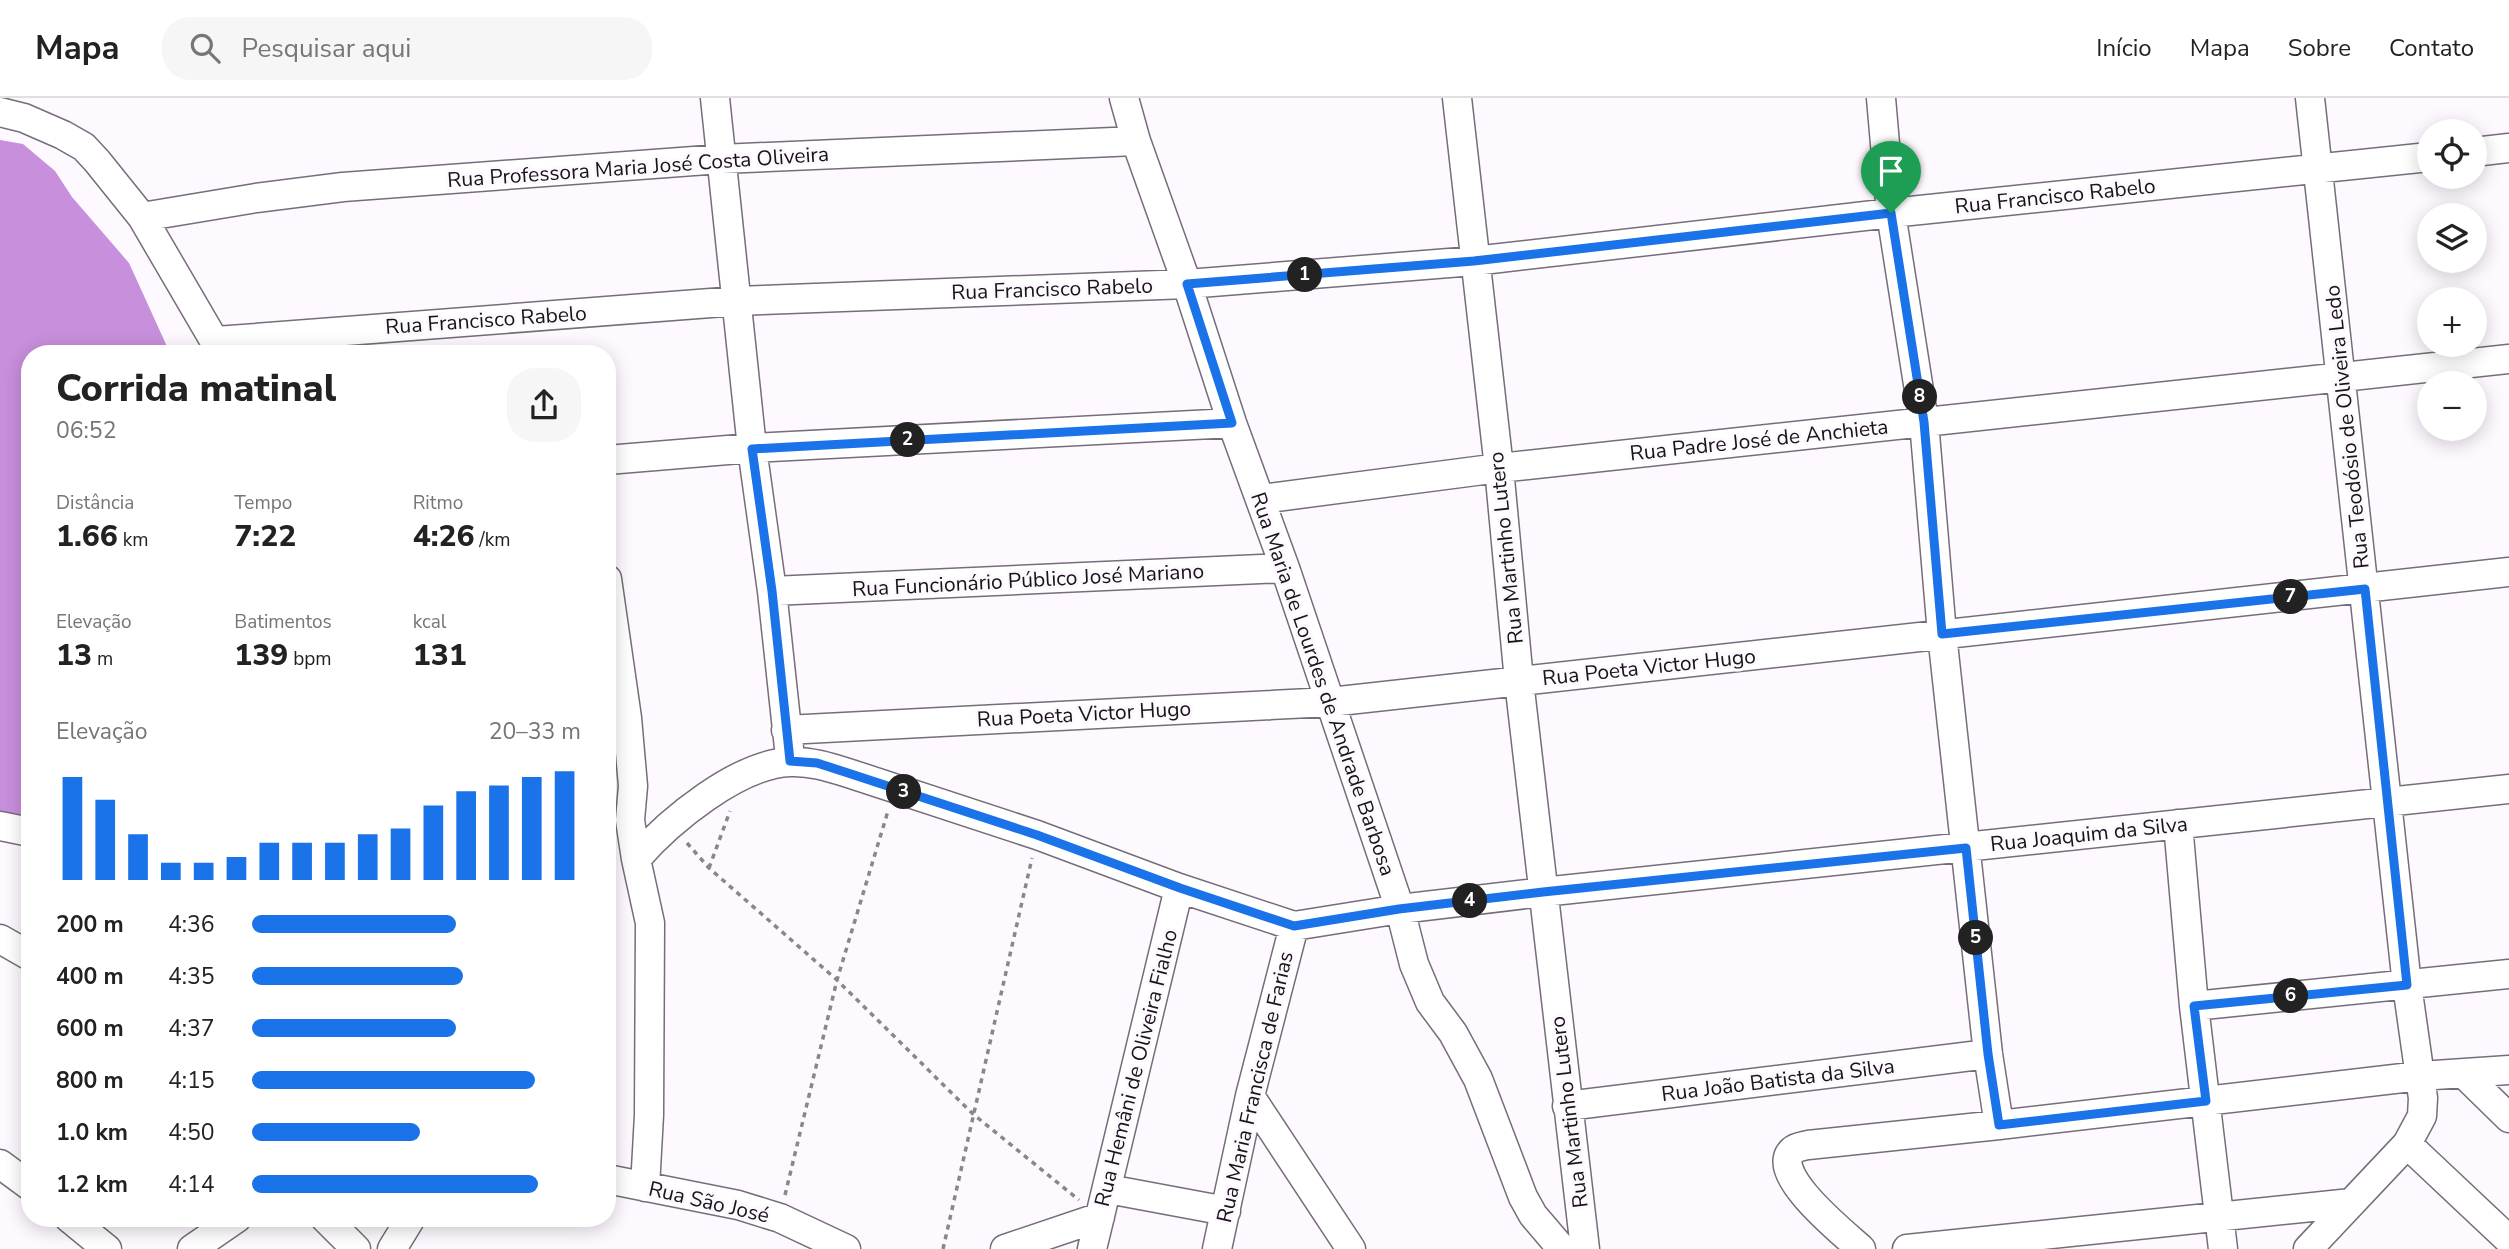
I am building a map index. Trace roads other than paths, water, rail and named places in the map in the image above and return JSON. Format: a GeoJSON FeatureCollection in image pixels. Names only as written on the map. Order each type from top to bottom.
{"type":"FeatureCollection","features":[{"type":"Feature","properties":{"kind":"street"},"geometry":{"type":"LineString","coordinates":[[715,98],[752,449],[772,591],[790,761]]}},
{"type":"Feature","properties":{"kind":"street","name":"Rua Maria de Lourdes de Andrade Barbosa"},"geometry":{"type":"LineString","coordinates":[[1124,98],[1136,141],[1187,284],[1232,423],[1261,499],[1330,702],[1399,909],[1414,964],[1430,1002],[1449,1027],[1478,1079],[1523,1197],[1562,1249]]}},
{"type":"Feature","properties":{"kind":"street","name":"Rua Martinho Lutero"},"geometry":{"type":"LineString","coordinates":[[1457,98],[1543,892],[1585,1249]]}},
{"type":"Feature","properties":{"kind":"street"},"geometry":{"type":"LineString","coordinates":[[1881,98],[1891,213],[1924,422],[1942,634],[1988,1054],[1999,1125]]}},
{"type":"Feature","properties":{"kind":"street","name":"Rua Teodósio de Oliveira Ledo"},"geometry":{"type":"LineString","coordinates":[[2310,98],[2407,985],[2420,1076],[2422,1116],[2411,1137]]}},
{"type":"Feature","properties":{"kind":"street"},"geometry":{"type":"LineString","coordinates":[[0,112],[24,118],[83,147],[142,217],[218,345]]}},
{"type":"Feature","properties":{"kind":"street","name":"Rua Professora Maria José Costa Oliveira"},"geometry":{"type":"LineString","coordinates":[[142,217],[343,187],[721,159],[1136,141]]}},
{"type":"Feature","properties":{"kind":"street"},"geometry":{"type":"LineString","coordinates":[[2487,151],[2509,148]]}},
{"type":"Feature","properties":{"kind":"street","name":"Rua Francisco Rabelo"},"geometry":{"type":"LineString","coordinates":[[242,345],[737,301],[1187,284],[1474,261],[1891,213],[2417,158]]}},
{"type":"Feature","properties":{"kind":"street","name":"Rua Padre José de Anchieta"},"geometry":{"type":"LineString","coordinates":[[1261,499],[1499,468],[2509,359]]}},
{"type":"Feature","properties":{"kind":"street"},"geometry":{"type":"LineString","coordinates":[[616,459],[752,449],[1232,423]]}},
{"type":"Feature","properties":{"kind":"street","name":"Rua Funcionário Público José Mariano"},"geometry":{"type":"LineString","coordinates":[[772,591],[1285,568]]}},
{"type":"Feature","properties":{"kind":"street","name":"Rua Poeta Victor Hugo"},"geometry":{"type":"LineString","coordinates":[[786,730],[1330,702],[2509,572]]}},
{"type":"Feature","properties":{"kind":"street"},"geometry":{"type":"LineString","coordinates":[[616,642],[633,786],[630,820],[650,923],[649,1115],[645,1187]]}},
{"type":"Feature","properties":{"kind":"street"},"geometry":{"type":"LineString","coordinates":[[636,859],[671,826],[744,773],[790,761],[817,763],[1037,835],[1180,888],[1294,926]]}},
{"type":"Feature","properties":{"kind":"street","name":"Rua Joaquim da Silva"},"geometry":{"type":"LineString","coordinates":[[1294,926],[1399,909],[1543,892],[2509,789]]}},
{"type":"Feature","properties":{"kind":"street"},"geometry":{"type":"LineString","coordinates":[[2178,824],[2194,1006],[2223,1249]]}},
{"type":"Feature","properties":{"kind":"street"},"geometry":{"type":"LineString","coordinates":[[0,826],[21,830]]}},
{"type":"Feature","properties":{"kind":"street","name":"Rua Hemâni de Oliveira Fialho"},"geometry":{"type":"LineString","coordinates":[[1092,1249],[1180,888]]}},
{"type":"Feature","properties":{"kind":"street","name":"Rua Maria Francisca de Farias"},"geometry":{"type":"LineString","coordinates":[[1217,1249],[1250,1096],[1294,926]]}},
{"type":"Feature","properties":{"kind":"street"},"geometry":{"type":"LineString","coordinates":[[0,939],[21,951]]}},
{"type":"Feature","properties":{"kind":"street"},"geometry":{"type":"LineString","coordinates":[[2194,1006],[2509,974]]}},
{"type":"Feature","properties":{"kind":"street","name":"Rua João Batista da Silva"},"geometry":{"type":"LineString","coordinates":[[1567,1106],[1988,1054]]}},
{"type":"Feature","properties":{"kind":"street"},"geometry":{"type":"LineString","coordinates":[[1861,1249],[1800,1191],[1787,1166],[1788,1157],[1793,1150],[1808,1144],[1999,1125],[2420,1076],[2507,1072]]}},
{"type":"Feature","properties":{"kind":"street"},"geometry":{"type":"LineString","coordinates":[[2464,1074],[2509,1118]]}},
{"type":"Feature","properties":{"kind":"street"},"geometry":{"type":"LineString","coordinates":[[1250,1096],[1350,1249]]}},
{"type":"Feature","properties":{"kind":"street"},"geometry":{"type":"LineString","coordinates":[[2308,1249],[2411,1137],[2509,1240]]}},
{"type":"Feature","properties":{"kind":"street"},"geometry":{"type":"LineString","coordinates":[[0,1164],[21,1179]]}},
{"type":"Feature","properties":{"kind":"street","name":"Rua São José"},"geometry":{"type":"LineString","coordinates":[[616,1181],[738,1205],[780,1218],[846,1249]]}},
{"type":"Feature","properties":{"kind":"street"},"geometry":{"type":"LineString","coordinates":[[1108,1189],[1226,1211]]}},
{"type":"Feature","properties":{"kind":"street"},"geometry":{"type":"LineString","coordinates":[[1907,1249],[2351,1203]]}},
{"type":"Feature","properties":{"kind":"street"},"geometry":{"type":"LineString","coordinates":[[1005,1249],[1100,1217]]}},
{"type":"Feature","properties":{"kind":"street"},"geometry":{"type":"LineString","coordinates":[[80,1227],[107,1249]]}},
{"type":"Feature","properties":{"kind":"street"},"geometry":{"type":"LineString","coordinates":[[192,1249],[224,1227]]}},
{"type":"Feature","properties":{"kind":"street"},"geometry":{"type":"LineString","coordinates":[[334,1227],[356,1249]]}},
{"type":"Feature","properties":{"kind":"street"},"geometry":{"type":"LineString","coordinates":[[392,1249],[405,1227]]}}]}
